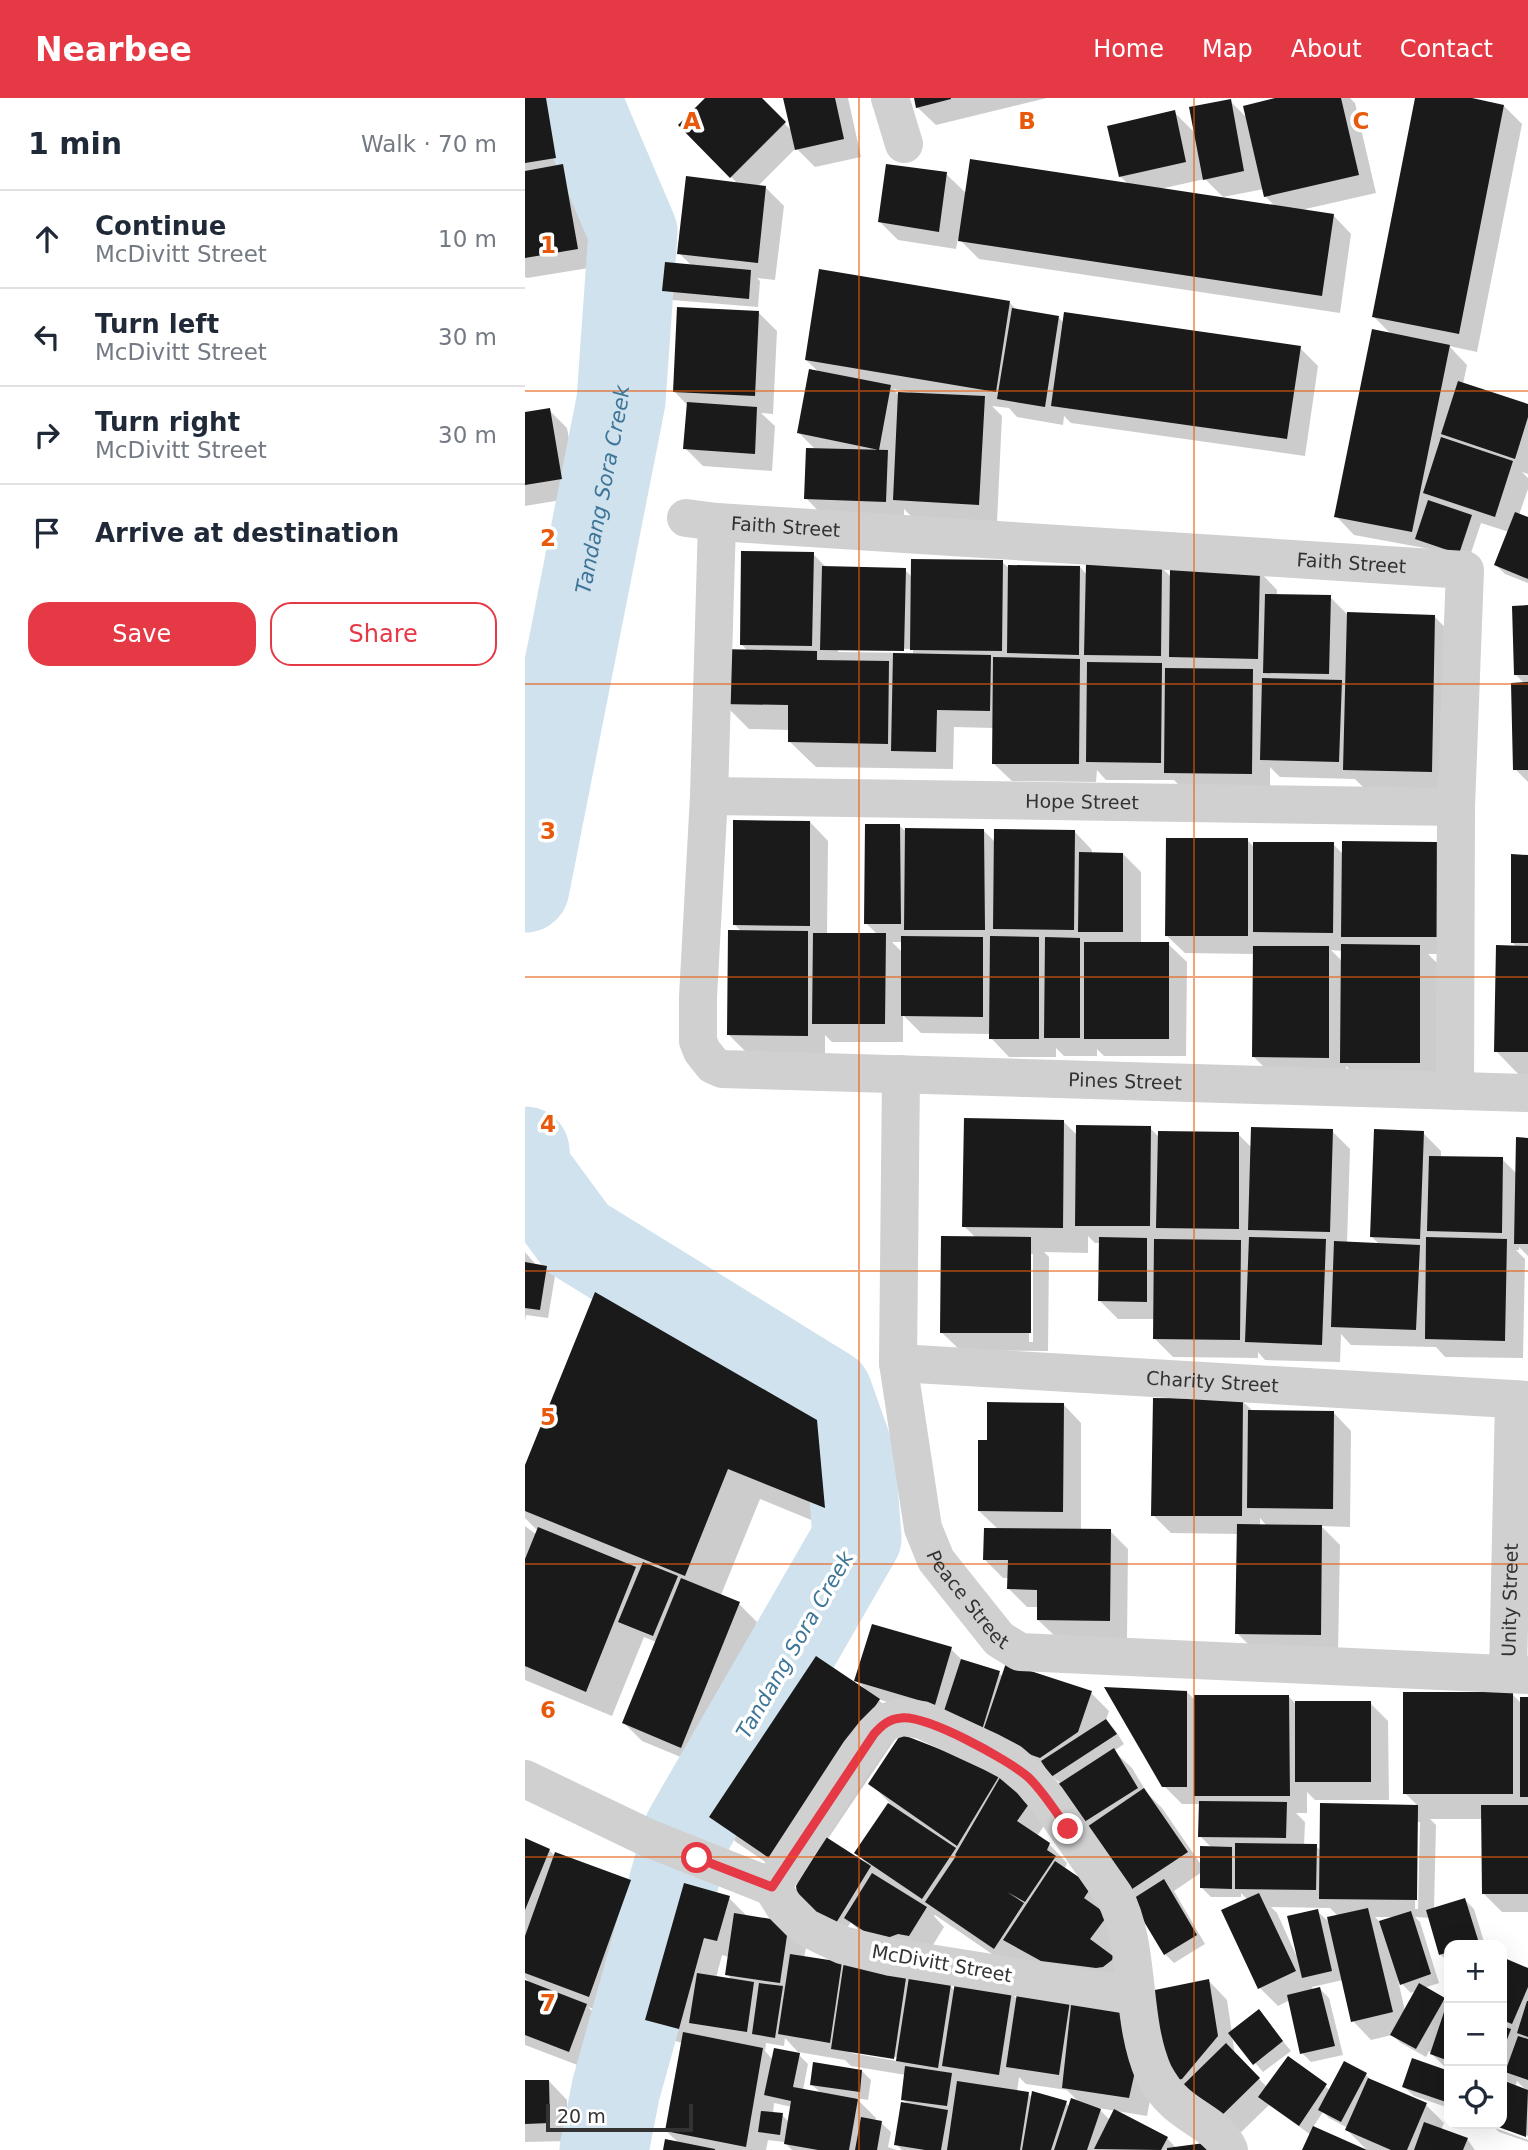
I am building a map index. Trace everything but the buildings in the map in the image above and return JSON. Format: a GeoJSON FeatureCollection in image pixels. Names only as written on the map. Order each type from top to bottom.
{"type":"FeatureCollection","features":[{"type":"Feature","properties":{"kind":"street"},"geometry":{"type":"LineString","coordinates":[[890,98],[904,144]]}},
{"type":"Feature","properties":{"kind":"street","name":"Faith Street"},"geometry":{"type":"LineString","coordinates":[[722,1069],[713,1065],[698,1041],[709,796],[701,520],[1465,570],[1456,807],[1455,1091]]}},
{"type":"Feature","properties":{"kind":"street","name":"Hope Street"},"geometry":{"type":"LineString","coordinates":[[709,796],[1456,807]]}},
{"type":"Feature","properties":{"kind":"street","name":"Pines Street"},"geometry":{"type":"LineString","coordinates":[[722,1069],[1528,1093]]}},
{"type":"Feature","properties":{"kind":"street","name":"Peace Street"},"geometry":{"type":"LineString","coordinates":[[901,1074],[898,1363],[923,1528],[936,1560],[999,1639],[1020,1651],[1518,1675]]}},
{"type":"Feature","properties":{"kind":"street","name":"Charity Street"},"geometry":{"type":"LineString","coordinates":[[898,1363],[1521,1400]]}},
{"type":"Feature","properties":{"kind":"street","name":"Unity Street"},"geometry":{"type":"LineString","coordinates":[[1518,1675],[1521,1400]]}},
{"type":"Feature","properties":{"kind":"street"},"geometry":{"type":"LineString","coordinates":[[525,1779],[648,1838],[772,1887],[874,1734],[886,1722],[902,1717],[922,1720],[1010,1762],[1030,1779],[1047,1799],[1122,1909],[1128,1934],[1135,1996],[1149,2060],[1159,2082],[1174,2102],[1217,2133],[1229,2150]]}},
{"type":"Feature","properties":{"kind":"street","name":"McDivitt Street"},"geometry":{"type":"LineString","coordinates":[[772,1887],[784,1906],[805,1927],[842,1945],[891,1957],[1135,1996]]}},
{"type":"Feature","properties":{"kind":"waterway","name":"Tandang Sora Creek"},"geometry":{"type":"LineString","coordinates":[[525,888],[621,401],[633,232],[576,98]]}},
{"type":"Feature","properties":{"kind":"waterway","name":"Tandang Sora Creek"},"geometry":{"type":"LineString","coordinates":[[525,1151],[527,1170],[577,1238],[828,1393],[851,1458],[857,1538],[688,1831],[616,2089],[604,2150]]}},
{"type":"Feature","properties":{"kind":"route"},"geometry":{"type":"LineString","coordinates":[[697,1858],[772,1887],[859,1753],[886,1722],[902,1717],[922,1720],[1010,1762],[1030,1779],[1068,1829]]}}]}
